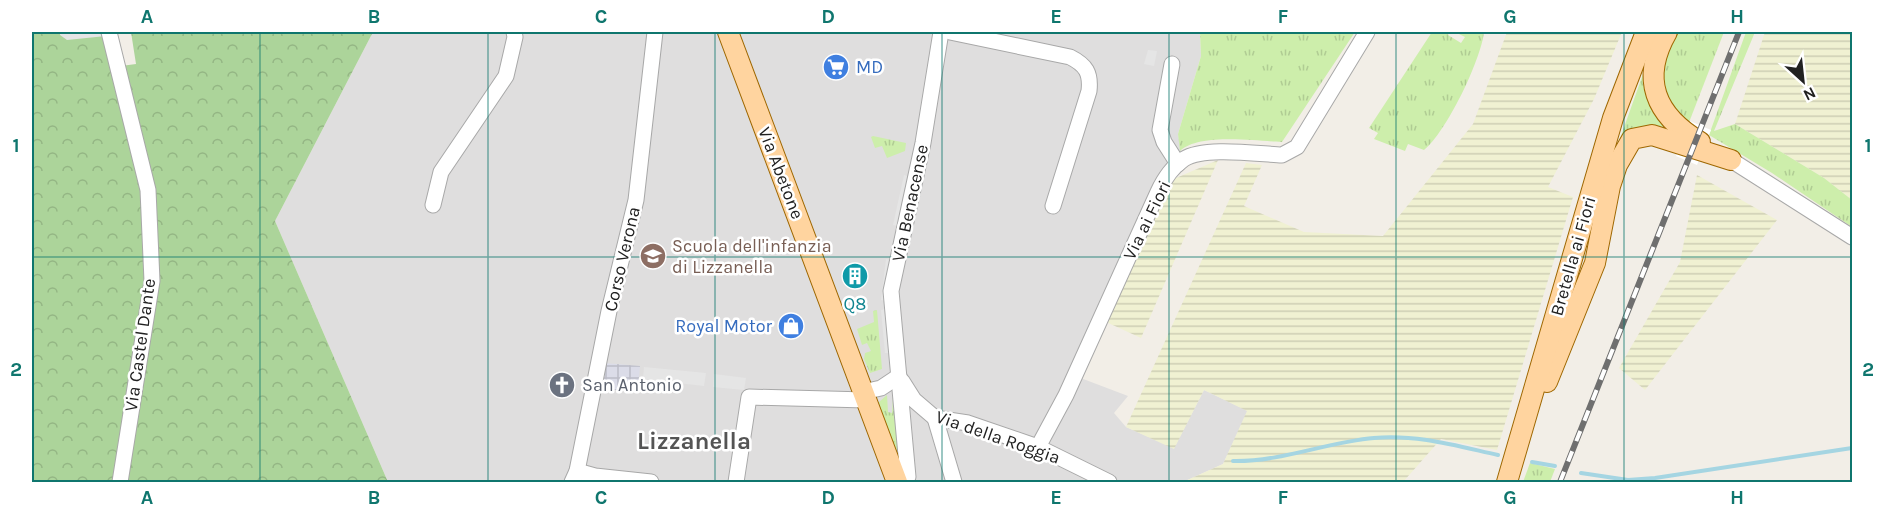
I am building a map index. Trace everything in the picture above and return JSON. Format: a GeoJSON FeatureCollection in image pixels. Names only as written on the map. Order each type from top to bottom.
{"type":"FeatureCollection","features":[{"type":"Feature","properties":{"kind":"main road","name":"Via Abetone"},"geometry":{"type":"LineString","coordinates":[[728,32],[865,396],[902,480]]}},
{"type":"Feature","properties":{"kind":"main road","name":"Bretella ai Fiori"},"geometry":{"type":"LineString","coordinates":[[1510,474],[1613,118],[1646,32]]}},
{"type":"Feature","properties":{"kind":"main road"},"geometry":{"type":"LineString","coordinates":[[1667,32],[1653,72],[1658,102],[1683,132],[1731,160]]}},
{"type":"Feature","properties":{"kind":"main road"},"geometry":{"type":"LineString","coordinates":[[1510,474],[1595,263],[1610,186],[1626,145],[1638,136],[1652,135],[1731,160]]}},
{"type":"Feature","properties":{"kind":"street","name":"Via Castel Dante"},"geometry":{"type":"LineString","coordinates":[[109,32],[148,190],[152,280],[120,483]]}},
{"type":"Feature","properties":{"kind":"street","name":"Corso Verona"},"geometry":{"type":"LineString","coordinates":[[574,477],[609,311],[636,200],[656,32]]}},
{"type":"Feature","properties":{"kind":"street","name":"Via Benacense"},"geometry":{"type":"LineString","coordinates":[[902,480],[899,376],[891,291],[923,143],[941,32]]}},
{"type":"Feature","properties":{"kind":"street"},"geometry":{"type":"LineString","coordinates":[[950,32],[1070,57],[1083,64],[1088,72],[1089,91],[1053,206]]}},
{"type":"Feature","properties":{"kind":"street","name":"Via ai Fiori"},"geometry":{"type":"LineString","coordinates":[[1038,447],[1066,395],[1158,192],[1178,164],[1199,154],[1282,155],[1291,152],[1297,147],[1367,32]]}},
{"type":"Feature","properties":{"kind":"street"},"geometry":{"type":"LineString","coordinates":[[433,205],[441,172],[506,76],[515,34]]}},
{"type":"Feature","properties":{"kind":"street"},"geometry":{"type":"LineString","coordinates":[[1172,64],[1160,130],[1164,142],[1178,164]]}},
{"type":"Feature","properties":{"kind":"street"},"geometry":{"type":"LineString","coordinates":[[1731,160],[1852,237]]}},
{"type":"Feature","properties":{"kind":"street"},"geometry":{"type":"LineString","coordinates":[[736,483],[749,397],[865,396],[899,376]]}},
{"type":"Feature","properties":{"kind":"street","name":"Via della Roggia"},"geometry":{"type":"LineString","coordinates":[[899,376],[914,400],[935,418],[968,423],[1038,447],[1109,483]]}},
{"type":"Feature","properties":{"kind":"street"},"geometry":{"type":"LineString","coordinates":[[935,418],[954,483]]}},
{"type":"Feature","properties":{"kind":"street"},"geometry":{"type":"LineString","coordinates":[[574,477],[595,476],[651,483]]}},
{"type":"Feature","properties":{"kind":"shaded area"},"geometry":{"type":"Polygon","coordinates":[[[60,32],[105,32],[106,36],[67,40],[60,35],[60,32]]]}},
{"type":"Feature","properties":{"kind":"shaded area"},"geometry":{"type":"Polygon","coordinates":[[[373,32],[1200,32],[1201,56],[1178,134],[1184,165],[1169,181],[1078,377],[1128,396],[1114,413],[1126,427],[1174,448],[1204,390],[1248,411],[1223,464],[1183,482],[388,482],[275,221],[373,32]]]}},
{"type":"Feature","properties":{"kind":"shaded area"},"geometry":{"type":"Polygon","coordinates":[[[1148,50],[1157,51],[1154,66],[1144,64],[1148,50]]]}},
{"type":"Feature","properties":{"kind":"shaded area"},"geometry":{"type":"Polygon","coordinates":[[[904,175],[907,176],[897,226],[893,225],[904,175]]]}},
{"type":"Feature","properties":{"kind":"shaded area"},"geometry":{"type":"Polygon","coordinates":[[[886,259],[890,260],[885,301],[881,300],[886,259]]]}},
{"type":"Feature","properties":{"kind":"shaded area"},"geometry":{"type":"Polygon","coordinates":[[[885,309],[889,353],[885,353],[881,310],[885,309]]]}},
{"type":"Feature","properties":{"kind":"shaded area"},"geometry":{"type":"Polygon","coordinates":[[[605,363],[640,366],[638,390],[601,390],[605,363]]]}},
{"type":"Feature","properties":{"kind":"shaded area"},"geometry":{"type":"Polygon","coordinates":[[[644,367],[706,373],[704,386],[643,379],[644,367]]]}},
{"type":"Feature","properties":{"kind":"shaded area"},"geometry":{"type":"Polygon","coordinates":[[[714,374],[746,378],[744,390],[713,387],[714,374]]]}},
{"type":"Feature","properties":{"kind":"green space"},"geometry":{"type":"Polygon","coordinates":[[[32,32],[106,36],[121,66],[136,64],[131,32],[373,32],[275,221],[388,482],[32,482],[32,32]]]}},
{"type":"Feature","properties":{"kind":"green space"},"geometry":{"type":"Polygon","coordinates":[[[1200,32],[1355,32],[1282,142],[1214,140],[1189,145],[1180,151],[1178,134],[1201,56],[1200,32]]]}},
{"type":"Feature","properties":{"kind":"green space"},"geometry":{"type":"Polygon","coordinates":[[[1432,32],[1450,32],[1448,35],[1461,43],[1465,37],[1455,32],[1484,32],[1476,60],[1452,113],[1424,150],[1408,144],[1405,151],[1374,139],[1378,133],[1369,128],[1432,32]]]}},
{"type":"Feature","properties":{"kind":"green space"},"geometry":{"type":"Polygon","coordinates":[[[1507,32],[1622,32],[1594,99],[1548,187],[1573,197],[1497,450],[1441,439],[1403,482],[1183,482],[1223,464],[1247,411],[1204,390],[1174,449],[1126,427],[1246,163],[1262,165],[1244,206],[1304,232],[1383,236],[1473,124],[1507,32]]]}},
{"type":"Feature","properties":{"kind":"green space"},"geometry":{"type":"Polygon","coordinates":[[[1658,32],[1649,67],[1672,134],[1617,147],[1658,32]]]}},
{"type":"Feature","properties":{"kind":"green space"},"geometry":{"type":"Polygon","coordinates":[[[1676,32],[1724,32],[1688,125],[1670,104],[1663,81],[1666,57],[1676,32]]]}},
{"type":"Feature","properties":{"kind":"green space"},"geometry":{"type":"Polygon","coordinates":[[[1746,32],[1755,32],[1714,131],[1735,124],[1824,178],[1852,200],[1852,227],[1772,173],[1709,135],[1746,32]]]}},
{"type":"Feature","properties":{"kind":"green space"},"geometry":{"type":"Polygon","coordinates":[[[1765,32],[1852,32],[1852,200],[1824,178],[1735,124],[1765,32]]]}},
{"type":"Feature","properties":{"kind":"green space"},"geometry":{"type":"Polygon","coordinates":[[[871,137],[906,143],[905,151],[887,158],[882,146],[875,148],[871,137]]]}},
{"type":"Feature","properties":{"kind":"green space"},"geometry":{"type":"Polygon","coordinates":[[[1218,160],[1141,338],[1104,321],[1169,181],[1218,160]]]}},
{"type":"Feature","properties":{"kind":"green space"},"geometry":{"type":"Polygon","coordinates":[[[1697,175],[1777,220],[1645,390],[1619,368],[1680,262],[1697,175]]]}},
{"type":"Feature","properties":{"kind":"green space"},"geometry":{"type":"Polygon","coordinates":[[[877,310],[882,369],[870,373],[864,359],[865,353],[871,351],[867,343],[862,345],[857,329],[874,322],[873,311],[877,310]]]}},
{"type":"Feature","properties":{"kind":"green space"},"geometry":{"type":"Polygon","coordinates":[[[887,395],[888,412],[892,413],[893,397],[899,403],[903,451],[897,465],[878,410],[879,402],[887,395]]]}},
{"type":"Feature","properties":{"kind":"green space"},"geometry":{"type":"Polygon","coordinates":[[[1530,463],[1555,469],[1550,482],[1523,482],[1530,463]]]}},
{"type":"Feature","properties":{"kind":"pier"},"geometry":{"type":"Polygon","coordinates":[[[1690,121],[1711,130],[1697,165],[1676,156],[1690,121]]]}},
{"type":"Feature","properties":{"kind":"waterway"},"geometry":{"type":"LineString","coordinates":[[1233,461],[1269,458],[1356,440],[1390,437],[1436,442],[1498,455]]}},
{"type":"Feature","properties":{"kind":"waterway"},"geometry":{"type":"LineString","coordinates":[[1581,473],[1628,480],[1655,478],[1852,448]]}},
{"type":"Feature","properties":{"kind":"waterway"},"geometry":{"type":"LineString","coordinates":[[1532,462],[1555,466]]}},
{"type":"Feature","properties":{"kind":"railway"},"geometry":{"type":"LineString","coordinates":[[1560,482],[1739,32]]}},
{"type":"Feature","properties":{"kind":"place","name":"MD"},"geometry":{"type":"Point","coordinates":[836,67]}},
{"type":"Feature","properties":{"kind":"place","name":"Scuola dell'infanzia di Lizzanella"},"geometry":{"type":"Point","coordinates":[653,256]}},
{"type":"Feature","properties":{"kind":"place","name":"Q8"},"geometry":{"type":"Point","coordinates":[855,276]}},
{"type":"Feature","properties":{"kind":"place","name":"Royal Motor"},"geometry":{"type":"Point","coordinates":[791,326]}},
{"type":"Feature","properties":{"kind":"place","name":"San Antonio"},"geometry":{"type":"Point","coordinates":[562,385]}},
{"type":"Feature","properties":{"kind":"district","name":"Lizzanella"},"geometry":{"type":"Point","coordinates":[694,441]}}]}
